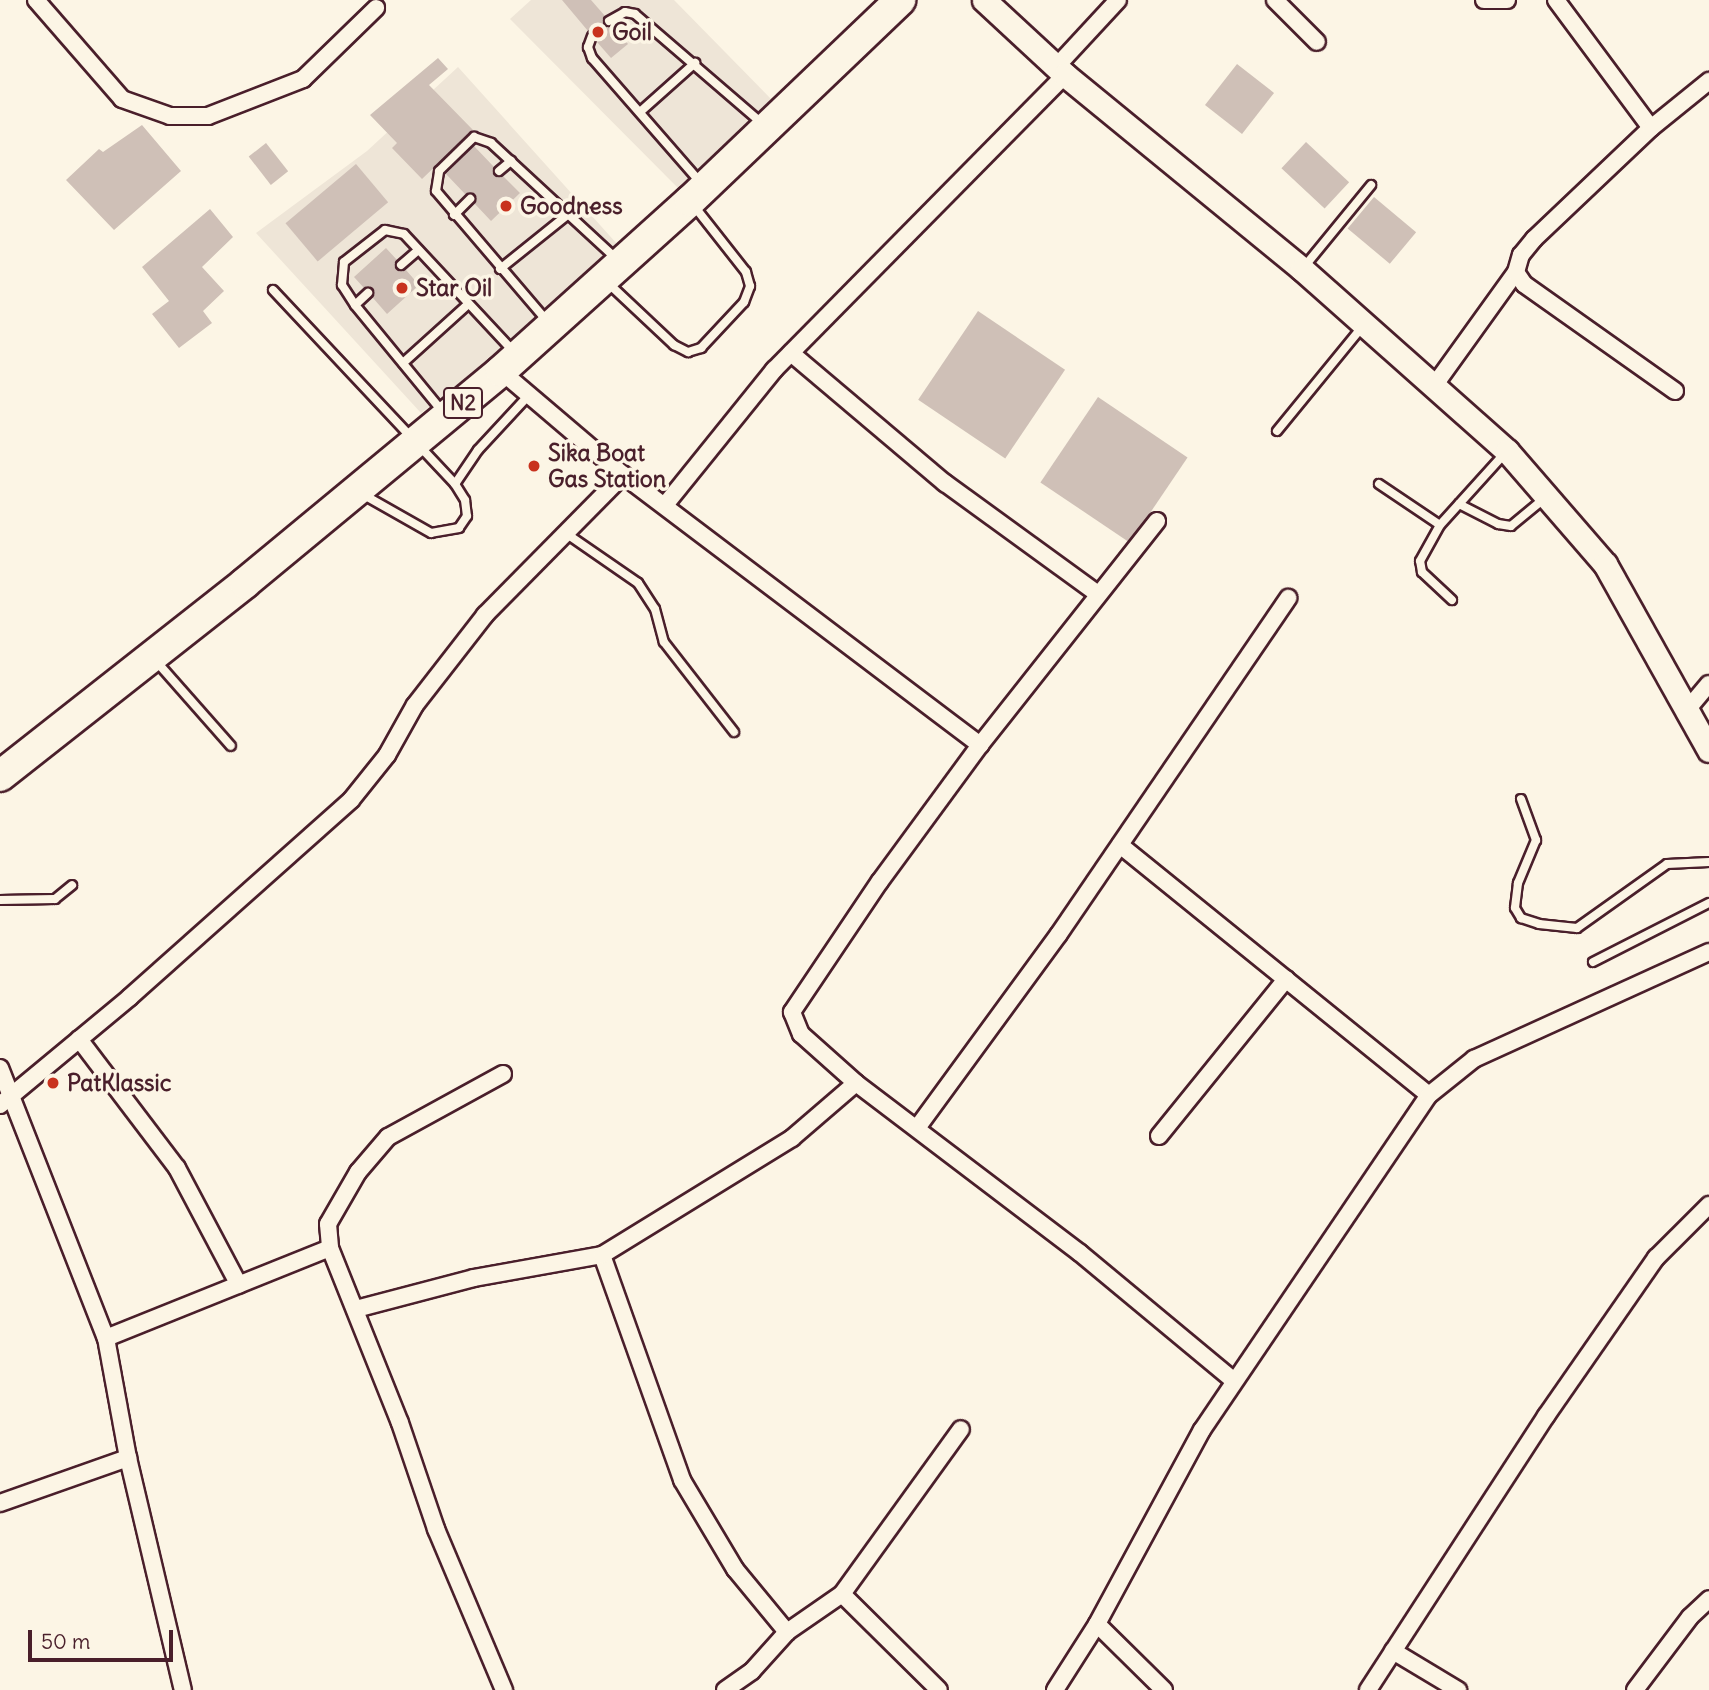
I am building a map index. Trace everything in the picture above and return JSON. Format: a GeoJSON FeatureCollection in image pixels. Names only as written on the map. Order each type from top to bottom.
{"type":"FeatureCollection","features":[{"type":"Feature","properties":{"kind":"highway","name":"N2"},"geometry":{"type":"LineString","coordinates":[[0,776],[12,758],[151,657],[509,364],[697,194],[900,0]]}},
{"type":"Feature","properties":{"kind":"street"},"geometry":{"type":"LineString","coordinates":[[36,0],[122,99],[170,116],[208,116],[303,79],[375,3]]}},
{"type":"Feature","properties":{"kind":"street"},"geometry":{"type":"LineString","coordinates":[[984,0],[1060,71],[1302,269],[1507,451],[1548,495],[1605,564],[1709,750]]}},
{"type":"Feature","properties":{"kind":"street"},"geometry":{"type":"LineString","coordinates":[[665,505],[791,353],[1060,71],[1118,0]]}},
{"type":"Feature","properties":{"kind":"street"},"geometry":{"type":"LineString","coordinates":[[1275,0],[1317,42]]}},
{"type":"Feature","properties":{"kind":"street"},"geometry":{"type":"LineString","coordinates":[[1484,0],[1507,0]]}},
{"type":"Feature","properties":{"kind":"street"},"geometry":{"type":"LineString","coordinates":[[1556,0],[1651,128]]}},
{"type":"Feature","properties":{"kind":"street"},"geometry":{"type":"LineString","coordinates":[[1434,386],[1516,272],[1521,255],[1534,239],[1651,128],[1709,81]]}},
{"type":"Feature","properties":{"kind":"street"},"geometry":{"type":"LineString","coordinates":[[1516,272],[1524,284],[1553,306],[1675,391]]}},
{"type":"Feature","properties":{"kind":"street"},"geometry":{"type":"LineString","coordinates":[[791,353],[945,483],[1098,594]]}},
{"type":"Feature","properties":{"kind":"street"},"geometry":{"type":"LineString","coordinates":[[509,364],[529,396],[623,475],[980,745]]}},
{"type":"Feature","properties":{"kind":"street"},"geometry":{"type":"LineString","coordinates":[[5,1100],[79,1039],[351,800],[387,755],[415,705],[485,615],[623,475]]}},
{"type":"Feature","properties":{"kind":"street"},"geometry":{"type":"LineString","coordinates":[[1157,521],[980,745],[880,881],[792,1012],[802,1034],[856,1083],[1080,1253],[1234,1381]]}},
{"type":"Feature","properties":{"kind":"street"},"geometry":{"type":"LineString","coordinates":[[917,1128],[1120,845],[1288,598]]}},
{"type":"Feature","properties":{"kind":"street"},"geometry":{"type":"LineString","coordinates":[[1686,711],[1709,684]]}},
{"type":"Feature","properties":{"kind":"street"},"geometry":{"type":"LineString","coordinates":[[1120,845],[1429,1095]]}},
{"type":"Feature","properties":{"kind":"street"},"geometry":{"type":"LineString","coordinates":[[1055,1690],[1097,1624],[1234,1381],[1429,1095],[1474,1059],[1709,951]]}},
{"type":"Feature","properties":{"kind":"street"},"geometry":{"type":"LineString","coordinates":[[1159,1136],[1286,979]]}},
{"type":"Feature","properties":{"kind":"street"},"geometry":{"type":"LineString","coordinates":[[79,1039],[177,1168],[239,1285]]}},
{"type":"Feature","properties":{"kind":"street"},"geometry":{"type":"LineString","coordinates":[[0,1068],[5,1100],[106,1338],[128,1458],[183,1690]]}},
{"type":"Feature","properties":{"kind":"street"},"geometry":{"type":"LineString","coordinates":[[503,1074],[388,1137],[343,1195],[328,1224],[330,1248],[356,1309],[436,1529],[482,1628],[504,1690]]}},
{"type":"Feature","properties":{"kind":"street"},"geometry":{"type":"LineString","coordinates":[[356,1309],[474,1278],[602,1255],[792,1138],[856,1083]]}},
{"type":"Feature","properties":{"kind":"street"},"geometry":{"type":"LineString","coordinates":[[1368,1690],[1546,1416],[1656,1258],[1709,1205]]}},
{"type":"Feature","properties":{"kind":"street"},"geometry":{"type":"LineString","coordinates":[[106,1338],[330,1248]]}},
{"type":"Feature","properties":{"kind":"street"},"geometry":{"type":"LineString","coordinates":[[602,1255],[682,1480],[735,1569],[787,1632]]}},
{"type":"Feature","properties":{"kind":"street"},"geometry":{"type":"LineString","coordinates":[[725,1690],[752,1671],[787,1632],[842,1594],[961,1429]]}},
{"type":"Feature","properties":{"kind":"street"},"geometry":{"type":"LineString","coordinates":[[0,1503],[128,1458]]}},
{"type":"Feature","properties":{"kind":"street"},"geometry":{"type":"LineString","coordinates":[[842,1594],[939,1690]]}},
{"type":"Feature","properties":{"kind":"street"},"geometry":{"type":"LineString","coordinates":[[1635,1690],[1690,1617],[1709,1599]]}},
{"type":"Feature","properties":{"kind":"street"},"geometry":{"type":"LineString","coordinates":[[1097,1624],[1164,1690]]}},
{"type":"Feature","properties":{"kind":"street"},"geometry":{"type":"LineString","coordinates":[[1393,1651],[1458,1690]]}},
{"type":"Feature","properties":{"kind":"lane"},"geometry":{"type":"LineString","coordinates":[[609,21],[625,12],[635,14],[767,127]]}},
{"type":"Feature","properties":{"kind":"lane"},"geometry":{"type":"LineString","coordinates":[[551,326],[436,191],[439,171],[474,137],[491,143],[570,213],[612,270],[674,345],[688,352],[701,348],[744,302],[750,286],[746,272],[697,194],[640,112],[592,58],[588,47],[592,36]]}},
{"type":"Feature","properties":{"kind":"lane"},"geometry":{"type":"LineString","coordinates":[[640,112],[695,63]]}},
{"type":"Feature","properties":{"kind":"lane"},"geometry":{"type":"LineString","coordinates":[[499,172],[511,161]]}},
{"type":"Feature","properties":{"kind":"lane"},"geometry":{"type":"LineString","coordinates":[[1302,269],[1371,185]]}},
{"type":"Feature","properties":{"kind":"lane"},"geometry":{"type":"LineString","coordinates":[[454,215],[470,199]]}},
{"type":"Feature","properties":{"kind":"lane"},"geometry":{"type":"LineString","coordinates":[[500,269],[570,213]]}},
{"type":"Feature","properties":{"kind":"lane"},"geometry":{"type":"LineString","coordinates":[[446,416],[355,305],[342,285],[344,262],[385,230],[404,234],[466,306],[509,364]]}},
{"type":"Feature","properties":{"kind":"lane"},"geometry":{"type":"LineString","coordinates":[[401,265],[418,250]]}},
{"type":"Feature","properties":{"kind":"lane"},"geometry":{"type":"LineString","coordinates":[[273,290],[455,484],[465,500],[467,516],[460,528],[448,533],[430,533],[356,491]]}},
{"type":"Feature","properties":{"kind":"lane"},"geometry":{"type":"LineString","coordinates":[[355,305],[368,293]]}},
{"type":"Feature","properties":{"kind":"lane"},"geometry":{"type":"LineString","coordinates":[[403,363],[466,306]]}},
{"type":"Feature","properties":{"kind":"lane"},"geometry":{"type":"LineString","coordinates":[[1276,431],[1364,324]]}},
{"type":"Feature","properties":{"kind":"lane"},"geometry":{"type":"LineString","coordinates":[[455,484],[478,450],[529,396]]}},
{"type":"Feature","properties":{"kind":"lane"},"geometry":{"type":"LineString","coordinates":[[1452,600],[1422,572],[1420,561],[1440,525],[1507,451]]}},
{"type":"Feature","properties":{"kind":"lane"},"geometry":{"type":"LineString","coordinates":[[1379,484],[1440,525]]}},
{"type":"Feature","properties":{"kind":"lane"},"geometry":{"type":"LineString","coordinates":[[1459,504],[1498,524],[1511,526],[1548,495]]}},
{"type":"Feature","properties":{"kind":"lane"},"geometry":{"type":"LineString","coordinates":[[567,534],[638,583],[655,609],[664,642],[734,732]]}},
{"type":"Feature","properties":{"kind":"lane"},"geometry":{"type":"LineString","coordinates":[[151,657],[231,746]]}},
{"type":"Feature","properties":{"kind":"lane"},"geometry":{"type":"LineString","coordinates":[[1521,799],[1536,840],[1518,883],[1515,908],[1521,918],[1539,924],[1577,928],[1667,864],[1709,862]]}},
{"type":"Feature","properties":{"kind":"lane"},"geometry":{"type":"LineString","coordinates":[[0,900],[55,899],[72,885]]}},
{"type":"Feature","properties":{"kind":"lane"},"geometry":{"type":"LineString","coordinates":[[1592,962],[1709,903]]}},
{"type":"Feature","properties":{"kind":"shaded area"},"geometry":{"type":"Polygon","coordinates":[[[531,0],[674,0],[771,99],[680,190],[510,19],[531,0]]]}},
{"type":"Feature","properties":{"kind":"shaded area"},"geometry":{"type":"Polygon","coordinates":[[[458,67],[618,245],[531,327],[421,413],[256,233],[367,151],[458,67]]]}},
{"type":"Feature","properties":{"kind":"building"},"geometry":{"type":"Polygon","coordinates":[[[562,0],[591,0],[605,16],[604,25],[613,26],[628,44],[611,58],[597,42],[597,32],[588,31],[562,0]]]}},
{"type":"Feature","properties":{"kind":"building"},"geometry":{"type":"Polygon","coordinates":[[[438,58],[448,69],[429,85],[473,130],[422,179],[392,148],[397,143],[370,115],[438,58]]]}},
{"type":"Feature","properties":{"kind":"building"},"geometry":{"type":"Polygon","coordinates":[[[1237,64],[1274,93],[1242,134],[1205,105],[1237,64]]]}},
{"type":"Feature","properties":{"kind":"building"},"geometry":{"type":"Polygon","coordinates":[[[142,125],[181,171],[114,230],[66,180],[99,149],[103,152],[142,125]]]}},
{"type":"Feature","properties":{"kind":"building"},"geometry":{"type":"Polygon","coordinates":[[[1306,142],[1349,182],[1325,209],[1281,168],[1306,142]]]}},
{"type":"Feature","properties":{"kind":"building"},"geometry":{"type":"Polygon","coordinates":[[[266,143],[288,171],[271,185],[249,157],[266,143]]]}},
{"type":"Feature","properties":{"kind":"building"},"geometry":{"type":"Polygon","coordinates":[[[474,146],[494,167],[494,176],[503,176],[520,193],[491,221],[475,204],[475,195],[465,194],[446,174],[474,146]]]}},
{"type":"Feature","properties":{"kind":"building"},"geometry":{"type":"Polygon","coordinates":[[[356,164],[388,202],[318,261],[286,223],[356,164]]]}},
{"type":"Feature","properties":{"kind":"building"},"geometry":{"type":"Polygon","coordinates":[[[1374,197],[1416,232],[1390,264],[1348,228],[1374,197]]]}},
{"type":"Feature","properties":{"kind":"building"},"geometry":{"type":"Polygon","coordinates":[[[210,209],[233,237],[202,267],[224,291],[203,311],[212,323],[179,348],[152,314],[169,301],[142,267],[210,209]]]}},
{"type":"Feature","properties":{"kind":"building"},"geometry":{"type":"Polygon","coordinates":[[[386,248],[397,260],[397,270],[406,270],[419,285],[387,314],[373,298],[373,289],[364,288],[354,277],[386,248]]]}},
{"type":"Feature","properties":{"kind":"building"},"geometry":{"type":"Polygon","coordinates":[[[978,311],[1065,370],[1005,458],[918,400],[978,311]]]}},
{"type":"Feature","properties":{"kind":"building"},"geometry":{"type":"Polygon","coordinates":[[[1098,397],[1188,457],[1130,543],[1040,482],[1098,397]]]}},
{"type":"Feature","properties":{"kind":"place","name":"Goil"},"geometry":{"type":"Point","coordinates":[598,32]}},
{"type":"Feature","properties":{"kind":"place","name":"Goodness"},"geometry":{"type":"Point","coordinates":[506,206]}},
{"type":"Feature","properties":{"kind":"place","name":"Star Oil"},"geometry":{"type":"Point","coordinates":[402,288]}},
{"type":"Feature","properties":{"kind":"place","name":"Sika Boat Gas Station"},"geometry":{"type":"Point","coordinates":[534,466]}},
{"type":"Feature","properties":{"kind":"place","name":"PatKlassic"},"geometry":{"type":"Point","coordinates":[53,1083]}}]}
